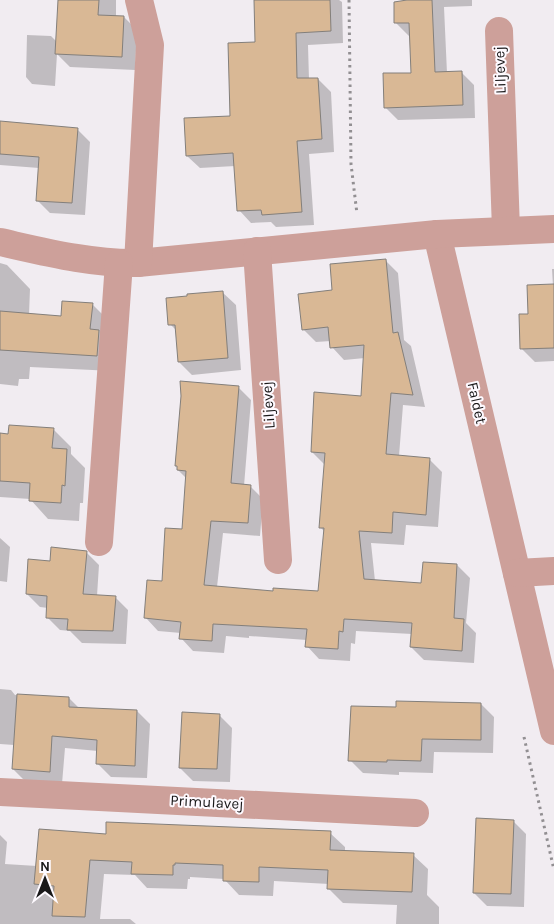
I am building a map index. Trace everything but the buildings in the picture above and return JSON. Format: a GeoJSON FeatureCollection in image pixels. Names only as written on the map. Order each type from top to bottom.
{"type":"FeatureCollection","features":[{"type":"Feature","properties":{"kind":"street"},"geometry":{"type":"LineString","coordinates":[[99,542],[150,45],[139,0]]}},
{"type":"Feature","properties":{"kind":"street","name":"Liljevej"},"geometry":{"type":"LineString","coordinates":[[499,31],[506,230]]}},
{"type":"Feature","properties":{"kind":"street"},"geometry":{"type":"LineString","coordinates":[[0,242],[51,253],[129,263],[437,234],[554,228]]}},
{"type":"Feature","properties":{"kind":"street","name":"Faldet"},"geometry":{"type":"LineString","coordinates":[[437,234],[554,731]]}},
{"type":"Feature","properties":{"kind":"street","name":"Liljevej"},"geometry":{"type":"LineString","coordinates":[[257,251],[278,560]]}},
{"type":"Feature","properties":{"kind":"street"},"geometry":{"type":"LineString","coordinates":[[517,572],[554,571]]}},
{"type":"Feature","properties":{"kind":"street","name":"Primulavej"},"geometry":{"type":"LineString","coordinates":[[0,792],[415,813]]}},
{"type":"Feature","properties":{"kind":"path"},"geometry":{"type":"LineString","coordinates":[[350,0],[351,164],[361,242]]}}]}
